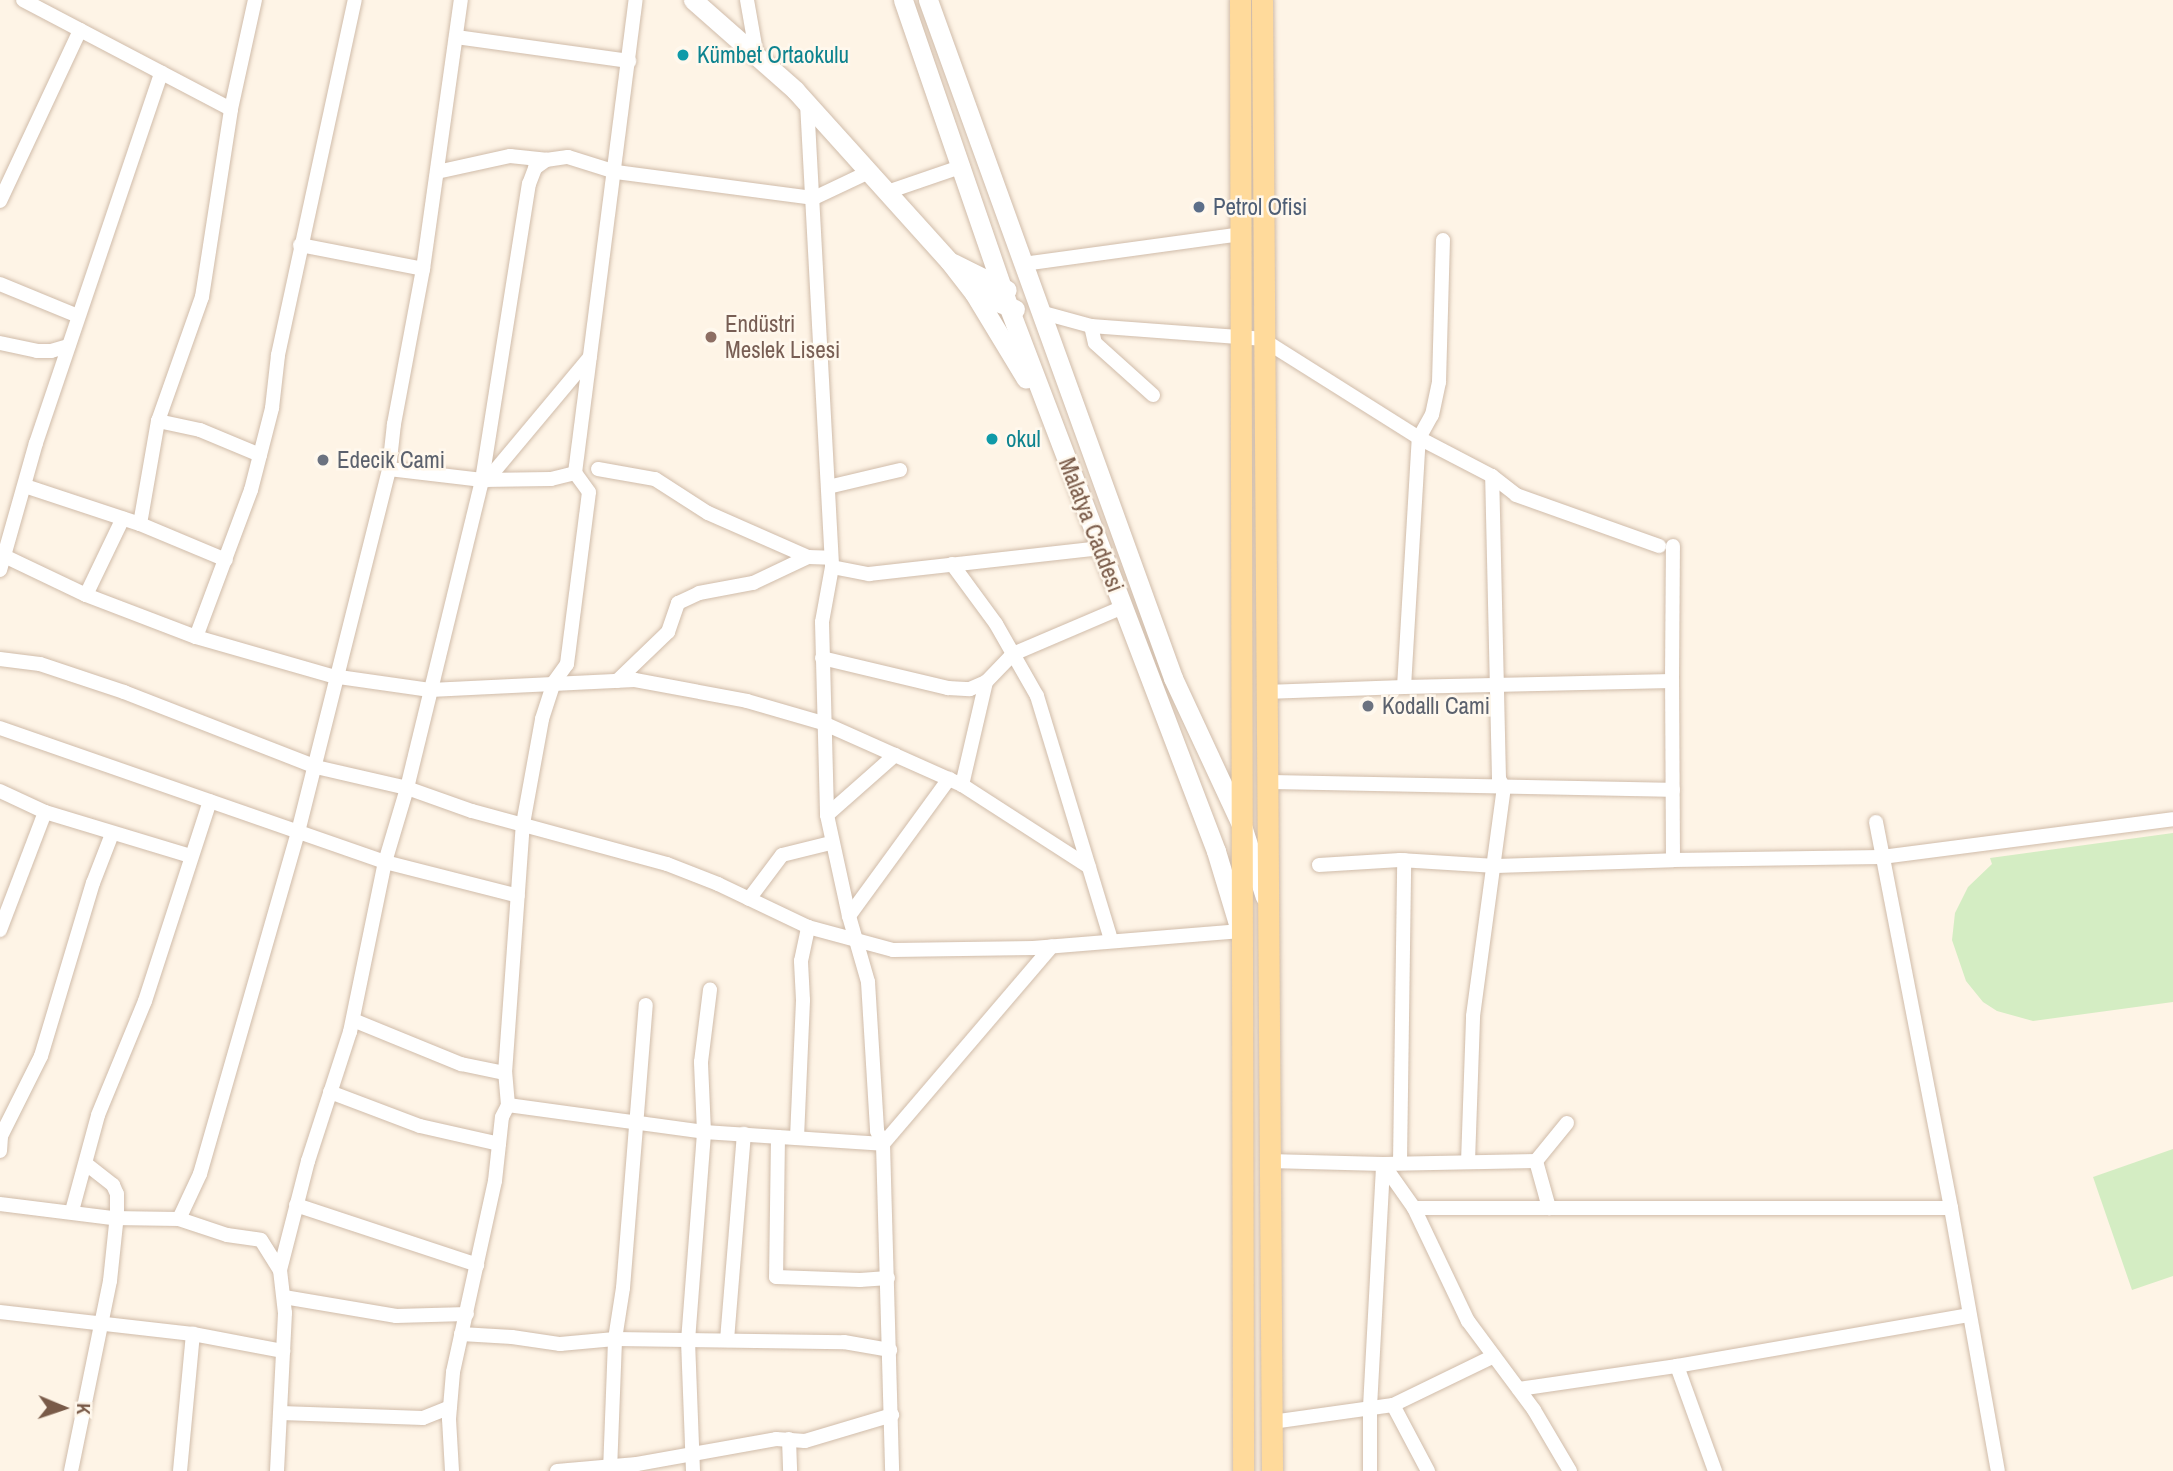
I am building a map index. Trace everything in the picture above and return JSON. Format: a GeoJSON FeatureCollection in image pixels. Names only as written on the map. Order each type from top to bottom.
{"type":"FeatureCollection","features":[{"type":"Feature","properties":{"kind":"main road"},"geometry":{"type":"LineString","coordinates":[[1240,0],[1243,234],[1252,338],[1265,692],[1272,1471]]}},
{"type":"Feature","properties":{"kind":"main road"},"geometry":{"type":"LineString","coordinates":[[1242,1471],[1240,931],[1262,0]]}},
{"type":"Feature","properties":{"kind":"street"},"geometry":{"type":"LineString","coordinates":[[23,0],[231,109]]}},
{"type":"Feature","properties":{"kind":"street"},"geometry":{"type":"LineString","coordinates":[[140,524],[158,421],[202,297],[231,109],[255,0]]}},
{"type":"Feature","properties":{"kind":"street"},"geometry":{"type":"LineString","coordinates":[[196,637],[226,560],[260,455],[272,408],[278,355],[300,244],[335,101],[355,0]]}},
{"type":"Feature","properties":{"kind":"street"},"geometry":{"type":"LineString","coordinates":[[180,1219],[200,1174],[299,832],[340,677],[389,469],[394,424],[423,270],[461,0]]}},
{"type":"Feature","properties":{"kind":"street"},"geometry":{"type":"LineString","coordinates":[[452,1471],[450,1407],[453,1373],[495,1181],[502,1117],[508,1105],[505,1073],[523,824],[542,719],[554,682],[567,664],[589,492],[575,473],[616,172],[636,0]]}},
{"type":"Feature","properties":{"kind":"street"},"geometry":{"type":"LineString","coordinates":[[693,0],[807,103],[949,261],[974,293],[1058,436]]}},
{"type":"Feature","properties":{"kind":"street"},"geometry":{"type":"LineString","coordinates":[[747,0],[757,57]]}},
{"type":"Feature","properties":{"kind":"street","name":"Malatya Caddesi"},"geometry":{"type":"LineString","coordinates":[[903,0],[1009,308],[1205,821],[1240,931]]}},
{"type":"Feature","properties":{"kind":"street"},"geometry":{"type":"LineString","coordinates":[[928,0],[1173,678],[1243,829],[1266,902]]}},
{"type":"Feature","properties":{"kind":"street"},"geometry":{"type":"LineString","coordinates":[[0,201],[80,30]]}},
{"type":"Feature","properties":{"kind":"street"},"geometry":{"type":"LineString","coordinates":[[456,37],[629,61]]}},
{"type":"Feature","properties":{"kind":"street"},"geometry":{"type":"LineString","coordinates":[[0,570],[2,554],[68,346],[161,73]]}},
{"type":"Feature","properties":{"kind":"street"},"geometry":{"type":"LineString","coordinates":[[807,103],[832,562],[822,622],[827,815],[831,843],[855,941],[868,982],[877,1131],[883,1144],[892,1471]]}},
{"type":"Feature","properties":{"kind":"street"},"geometry":{"type":"LineString","coordinates":[[437,172],[510,156],[546,160],[568,157],[616,172],[814,198],[869,172]]}},
{"type":"Feature","properties":{"kind":"street"},"geometry":{"type":"LineString","coordinates":[[277,1471],[284,1297],[280,1270],[296,1205],[353,1020],[385,862],[407,788],[484,480],[529,184],[535,168],[546,160]]}},
{"type":"Feature","properties":{"kind":"street"},"geometry":{"type":"LineString","coordinates":[[887,192],[962,166]]}},
{"type":"Feature","properties":{"kind":"street"},"geometry":{"type":"LineString","coordinates":[[1023,264],[1243,234]]}},
{"type":"Feature","properties":{"kind":"street"},"geometry":{"type":"LineString","coordinates":[[1404,687],[1419,438],[1432,415],[1439,382],[1443,240]]}},
{"type":"Feature","properties":{"kind":"street"},"geometry":{"type":"LineString","coordinates":[[300,244],[423,270]]}},
{"type":"Feature","properties":{"kind":"street"},"geometry":{"type":"LineString","coordinates":[[949,261],[1002,287],[1040,312]]}},
{"type":"Feature","properties":{"kind":"street"},"geometry":{"type":"LineString","coordinates":[[0,284],[78,316]]}},
{"type":"Feature","properties":{"kind":"street"},"geometry":{"type":"LineString","coordinates":[[974,293],[1009,308],[1040,312],[1091,326],[1252,338],[1419,438],[1492,476],[1516,495],[1666,546],[1672,681],[1673,860]]}},
{"type":"Feature","properties":{"kind":"street"},"geometry":{"type":"LineString","coordinates":[[1091,326],[1095,343],[1153,395]]}},
{"type":"Feature","properties":{"kind":"street"},"geometry":{"type":"LineString","coordinates":[[0,343],[51,352],[68,346]]}},
{"type":"Feature","properties":{"kind":"street"},"geometry":{"type":"LineString","coordinates":[[484,480],[591,356]]}},
{"type":"Feature","properties":{"kind":"street"},"geometry":{"type":"LineString","coordinates":[[158,421],[200,430],[260,455]]}},
{"type":"Feature","properties":{"kind":"street"},"geometry":{"type":"LineString","coordinates":[[389,469],[484,480],[551,480],[575,473]]}},
{"type":"Feature","properties":{"kind":"street"},"geometry":{"type":"LineString","coordinates":[[598,469],[655,479],[708,513],[808,557],[869,574],[1099,548]]}},
{"type":"Feature","properties":{"kind":"street"},"geometry":{"type":"LineString","coordinates":[[828,487],[901,471]]}},
{"type":"Feature","properties":{"kind":"street"},"geometry":{"type":"LineString","coordinates":[[1468,1162],[1473,1016],[1496,866],[1504,788],[1499,779],[1492,476]]}},
{"type":"Feature","properties":{"kind":"street"},"geometry":{"type":"LineString","coordinates":[[25,486],[140,524],[226,560]]}},
{"type":"Feature","properties":{"kind":"street"},"geometry":{"type":"LineString","coordinates":[[86,595],[123,518]]}},
{"type":"Feature","properties":{"kind":"street"},"geometry":{"type":"LineString","coordinates":[[2,554],[86,595],[196,637],[340,677],[430,690],[635,680],[747,701],[823,723],[955,782],[1089,867]]}},
{"type":"Feature","properties":{"kind":"street"},"geometry":{"type":"LineString","coordinates":[[617,681],[668,632],[678,603],[699,593],[753,583],[808,557]]}},
{"type":"Feature","properties":{"kind":"street"},"geometry":{"type":"LineString","coordinates":[[952,564],[996,624],[1037,696],[1111,940]]}},
{"type":"Feature","properties":{"kind":"street"},"geometry":{"type":"LineString","coordinates":[[822,658],[948,688],[970,689],[986,682],[1013,654],[1123,607]]}},
{"type":"Feature","properties":{"kind":"street"},"geometry":{"type":"LineString","coordinates":[[0,659],[40,664],[124,692],[316,767],[407,788],[667,864],[808,928],[893,950],[965,951],[1240,931]]}},
{"type":"Feature","properties":{"kind":"street"},"geometry":{"type":"LineString","coordinates":[[1265,692],[1672,681]]}},
{"type":"Feature","properties":{"kind":"street"},"geometry":{"type":"LineString","coordinates":[[849,916],[955,782],[986,682]]}},
{"type":"Feature","properties":{"kind":"street"},"geometry":{"type":"LineString","coordinates":[[0,729],[385,862],[518,896]]}},
{"type":"Feature","properties":{"kind":"street"},"geometry":{"type":"LineString","coordinates":[[827,815],[895,755]]}},
{"type":"Feature","properties":{"kind":"street"},"geometry":{"type":"LineString","coordinates":[[1266,782],[1673,790]]}},
{"type":"Feature","properties":{"kind":"street"},"geometry":{"type":"LineString","coordinates":[[0,791],[45,812],[191,856]]}},
{"type":"Feature","properties":{"kind":"street"},"geometry":{"type":"LineString","coordinates":[[72,1212],[98,1115],[145,1001],[210,801]]}},
{"type":"Feature","properties":{"kind":"street"},"geometry":{"type":"LineString","coordinates":[[0,930],[45,812]]}},
{"type":"Feature","properties":{"kind":"street"},"geometry":{"type":"LineString","coordinates":[[1205,821],[1229,835],[1266,819]]}},
{"type":"Feature","properties":{"kind":"street"},"geometry":{"type":"LineString","coordinates":[[1319,865],[1404,860],[1496,866],[1882,856],[2173,819]]}},
{"type":"Feature","properties":{"kind":"street"},"geometry":{"type":"LineString","coordinates":[[1876,822],[1951,1208],[1998,1471]]}},
{"type":"Feature","properties":{"kind":"street"},"geometry":{"type":"LineString","coordinates":[[0,1151],[1,1136],[41,1056],[93,883],[112,834]]}},
{"type":"Feature","properties":{"kind":"street"},"geometry":{"type":"LineString","coordinates":[[749,899],[782,855],[831,843]]}},
{"type":"Feature","properties":{"kind":"street"},"geometry":{"type":"LineString","coordinates":[[1400,1163],[1404,860]]}},
{"type":"Feature","properties":{"kind":"street"},"geometry":{"type":"LineString","coordinates":[[797,1138],[803,1000],[801,961],[808,928]]}},
{"type":"Feature","properties":{"kind":"street"},"geometry":{"type":"LineString","coordinates":[[883,1144],[1052,946]]}},
{"type":"Feature","properties":{"kind":"street"},"geometry":{"type":"LineString","coordinates":[[693,1471],[688,1341],[704,1132],[701,1062],[710,990]]}},
{"type":"Feature","properties":{"kind":"street"},"geometry":{"type":"LineString","coordinates":[[609,1469],[615,1339],[623,1289],[646,1005]]}},
{"type":"Feature","properties":{"kind":"street"},"geometry":{"type":"LineString","coordinates":[[353,1020],[461,1064],[505,1073]]}},
{"type":"Feature","properties":{"kind":"street"},"geometry":{"type":"LineString","coordinates":[[330,1091],[420,1126],[499,1144]]}},
{"type":"Feature","properties":{"kind":"street"},"geometry":{"type":"LineString","coordinates":[[508,1105],[704,1132],[883,1144]]}},
{"type":"Feature","properties":{"kind":"street"},"geometry":{"type":"LineString","coordinates":[[1269,1161],[1383,1164],[1536,1161],[1567,1123]]}},
{"type":"Feature","properties":{"kind":"street"},"geometry":{"type":"LineString","coordinates":[[727,1340],[744,1134]]}},
{"type":"Feature","properties":{"kind":"street"},"geometry":{"type":"LineString","coordinates":[[778,1137],[776,1277],[860,1280],[888,1278]]}},
{"type":"Feature","properties":{"kind":"street"},"geometry":{"type":"LineString","coordinates":[[1536,1161],[1549,1208]]}},
{"type":"Feature","properties":{"kind":"street"},"geometry":{"type":"LineString","coordinates":[[71,1471],[102,1323],[116,1218],[117,1194],[113,1185],[86,1164]]}},
{"type":"Feature","properties":{"kind":"street"},"geometry":{"type":"LineString","coordinates":[[1383,1164],[1414,1208],[1468,1321],[1519,1389],[1570,1471]]}},
{"type":"Feature","properties":{"kind":"street"},"geometry":{"type":"LineString","coordinates":[[1370,1471],[1370,1407],[1383,1164]]}},
{"type":"Feature","properties":{"kind":"street"},"geometry":{"type":"LineString","coordinates":[[0,1204],[116,1218],[180,1219],[227,1235],[261,1240],[280,1270]]}},
{"type":"Feature","properties":{"kind":"street"},"geometry":{"type":"LineString","coordinates":[[296,1205],[477,1265]]}},
{"type":"Feature","properties":{"kind":"street"},"geometry":{"type":"LineString","coordinates":[[1414,1208],[1951,1208]]}},
{"type":"Feature","properties":{"kind":"street"},"geometry":{"type":"LineString","coordinates":[[284,1297],[396,1316],[467,1314]]}},
{"type":"Feature","properties":{"kind":"street"},"geometry":{"type":"LineString","coordinates":[[0,1314],[193,1334],[283,1351]]}},
{"type":"Feature","properties":{"kind":"street"},"geometry":{"type":"LineString","coordinates":[[1519,1389],[1677,1366],[1969,1315]]}},
{"type":"Feature","properties":{"kind":"street"},"geometry":{"type":"LineString","coordinates":[[180,1471],[193,1334]]}},
{"type":"Feature","properties":{"kind":"street"},"geometry":{"type":"LineString","coordinates":[[461,1334],[512,1337],[560,1344],[615,1339],[844,1342],[890,1350]]}},
{"type":"Feature","properties":{"kind":"street"},"geometry":{"type":"LineString","coordinates":[[1272,1422],[1393,1405],[1494,1356]]}},
{"type":"Feature","properties":{"kind":"street"},"geometry":{"type":"LineString","coordinates":[[1677,1366],[1715,1471]]}},
{"type":"Feature","properties":{"kind":"street"},"geometry":{"type":"LineString","coordinates":[[1393,1405],[1427,1471]]}},
{"type":"Feature","properties":{"kind":"street"},"geometry":{"type":"LineString","coordinates":[[281,1413],[423,1418],[450,1407]]}},
{"type":"Feature","properties":{"kind":"street"},"geometry":{"type":"LineString","coordinates":[[557,1471],[609,1469],[789,1439],[805,1441],[892,1415]]}},
{"type":"Feature","properties":{"kind":"street"},"geometry":{"type":"LineString","coordinates":[[789,1439],[790,1471]]}},
{"type":"Feature","properties":{"kind":"green space"},"geometry":{"type":"Polygon","coordinates":[[[2173,833],[2173,1002],[2033,1021],[1997,1011],[1983,1002],[1966,981],[1952,940],[1955,913],[1968,887],[1992,864],[1990,858],[2173,833]]]}},
{"type":"Feature","properties":{"kind":"green space"},"geometry":{"type":"Polygon","coordinates":[[[2173,1149],[2173,1276],[2132,1290],[2093,1177],[2173,1149]]]}},
{"type":"Feature","properties":{"kind":"place","name":"Kümbet Ortaokulu"},"geometry":{"type":"Point","coordinates":[683,55]}},
{"type":"Feature","properties":{"kind":"place","name":"Petrol Ofisi"},"geometry":{"type":"Point","coordinates":[1199,207]}},
{"type":"Feature","properties":{"kind":"place","name":"Endüstri Meslek Lisesi"},"geometry":{"type":"Point","coordinates":[711,337]}},
{"type":"Feature","properties":{"kind":"place","name":"okul"},"geometry":{"type":"Point","coordinates":[992,439]}},
{"type":"Feature","properties":{"kind":"place","name":"Edecik Cami"},"geometry":{"type":"Point","coordinates":[323,460]}},
{"type":"Feature","properties":{"kind":"place","name":"Kodallı Cami"},"geometry":{"type":"Point","coordinates":[1368,706]}}]}
